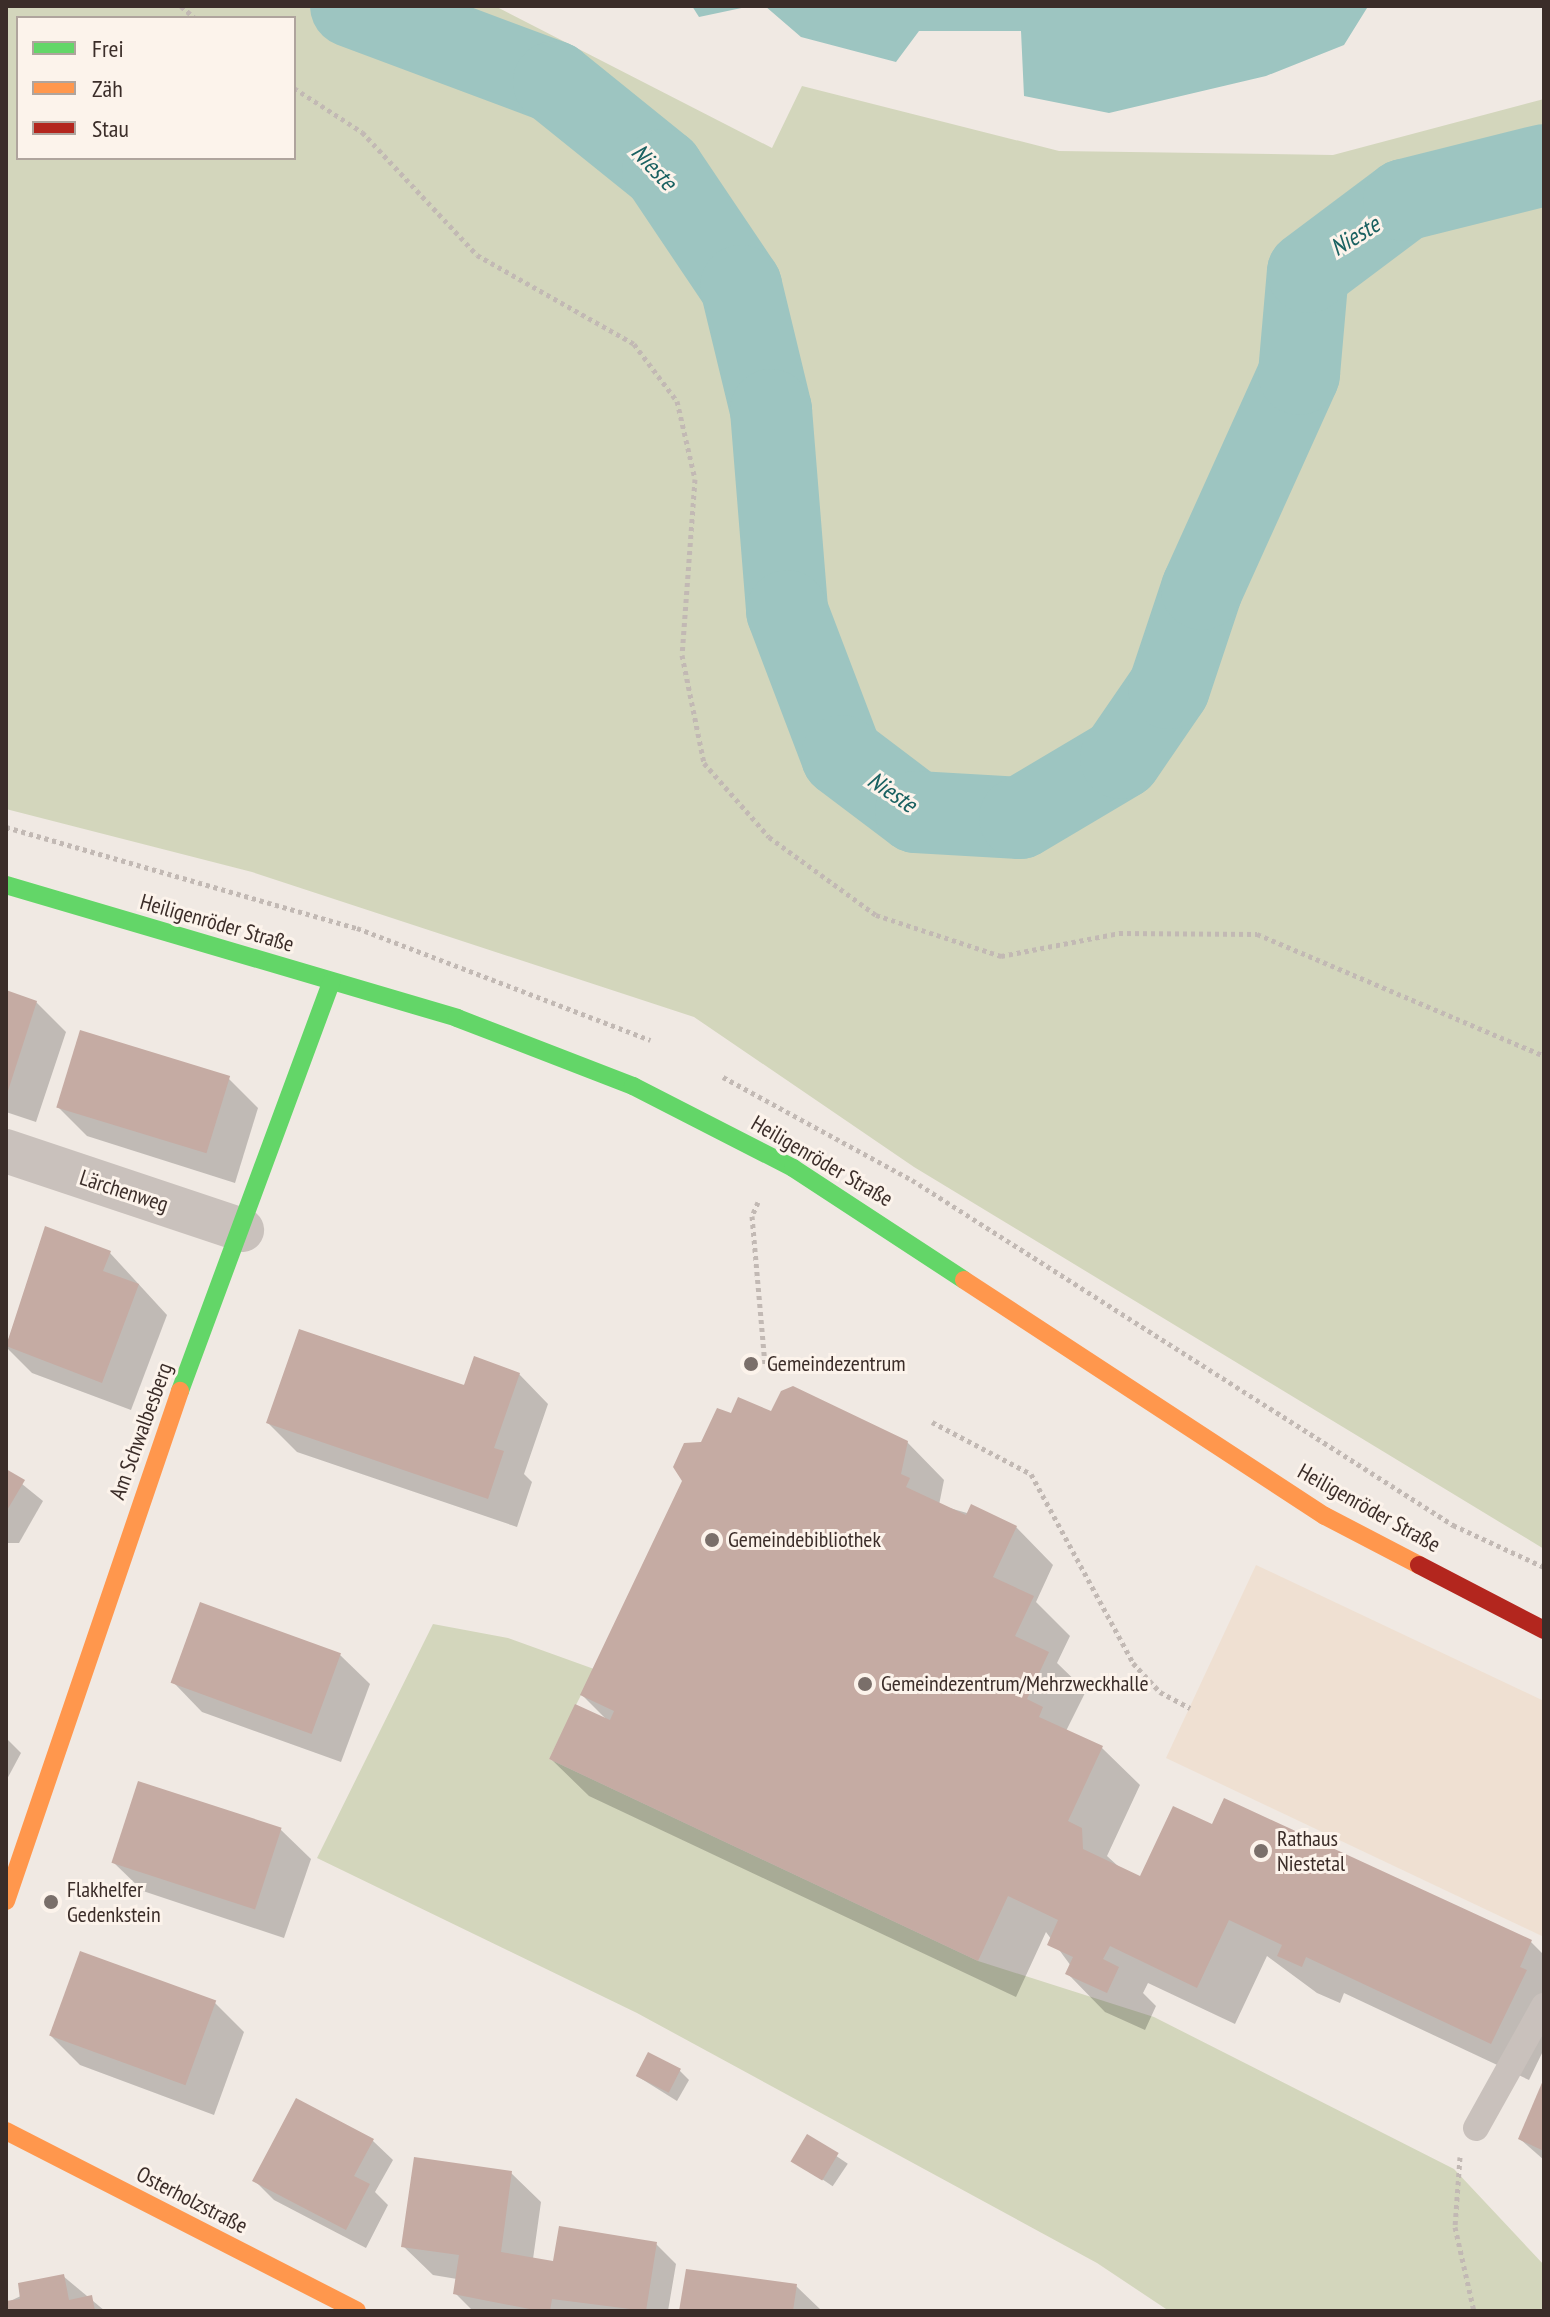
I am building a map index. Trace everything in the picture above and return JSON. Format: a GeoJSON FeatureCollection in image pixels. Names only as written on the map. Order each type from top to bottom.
{"type":"FeatureCollection","features":[{"type":"Feature","properties":{"kind":"street","name":"Heiligenröder Straße"},"geometry":{"type":"LineString","coordinates":[[6,885],[457,1018],[633,1086],[776,1159],[1325,1516],[1544,1630]]}},
{"type":"Feature","properties":{"kind":"street","name":"Am Schwalbesberg"},"geometry":{"type":"LineString","coordinates":[[6,1901],[149,1474],[242,1230],[331,982]]}},
{"type":"Feature","properties":{"kind":"street","name":"Lärchenweg"},"geometry":{"type":"LineString","coordinates":[[6,1151],[242,1230]]}},
{"type":"Feature","properties":{"kind":"street","name":"Osterholzstraße"},"geometry":{"type":"LineString","coordinates":[[6,2131],[357,2311]]}},
{"type":"Feature","properties":{"kind":"lane"},"geometry":{"type":"LineString","coordinates":[[1476,2128],[1544,2006]]}},
{"type":"Feature","properties":{"kind":"path"},"geometry":{"type":"LineString","coordinates":[[296,89],[362,132],[477,255],[634,344],[677,401],[695,479],[682,655],[704,763],[769,837],[876,915],[1001,956],[1119,933],[1257,934],[1544,1056]]}},
{"type":"Feature","properties":{"kind":"path"},"geometry":{"type":"LineString","coordinates":[[765,1364],[752,1216],[776,1159]]}},
{"type":"Feature","properties":{"kind":"path"},"geometry":{"type":"LineString","coordinates":[[932,1422],[1031,1474],[1133,1663],[1160,1692],[1190,1708]]}},
{"type":"Feature","properties":{"kind":"path"},"geometry":{"type":"LineString","coordinates":[[1474,2311],[1455,2227],[1454,2169],[1476,2128]]}},
{"type":"Feature","properties":{"kind":"green space"},"geometry":{"type":"Polygon","coordinates":[[[6,6],[495,6],[772,148],[802,86],[1059,151],[1333,155],[1544,99],[1544,1549],[914,1167],[694,1017],[252,872],[6,809],[6,6]]]}},
{"type":"Feature","properties":{"kind":"green space"},"geometry":{"type":"Polygon","coordinates":[[[433,1624],[508,1638],[594,1669],[549,1759],[978,1961],[1154,2017],[1454,2169],[1544,2265],[1544,2311],[1169,2311],[1097,2263],[637,2013],[317,1858],[433,1624]]]}},
{"type":"Feature","properties":{"kind":"shaded area"},"geometry":{"type":"Polygon","coordinates":[[[1256,1565],[1544,1701],[1544,1937],[1166,1758],[1256,1565]]]}},
{"type":"Feature","properties":{"kind":"water"},"geometry":{"type":"Polygon","coordinates":[[[692,6],[751,6],[699,17],[692,6]]]}},
{"type":"Feature","properties":{"kind":"water"},"geometry":{"type":"Polygon","coordinates":[[[765,6],[1367,8],[1344,45],[1266,76],[1109,113],[1024,96],[1021,31],[919,31],[896,62],[801,37],[765,6]]]}},
{"type":"Feature","properties":{"kind":"building"},"geometry":{"type":"Polygon","coordinates":[[[6,990],[37,1001],[7,1094],[6,1094],[6,990]]]}},
{"type":"Feature","properties":{"kind":"building"},"geometry":{"type":"Polygon","coordinates":[[[80,1030],[230,1076],[206,1153],[56,1107],[80,1030]]]}},
{"type":"Feature","properties":{"kind":"building"},"geometry":{"type":"Polygon","coordinates":[[[45,1226],[111,1251],[103,1271],[139,1284],[102,1383],[6,1346],[45,1226]]]}},
{"type":"Feature","properties":{"kind":"building"},"geometry":{"type":"Polygon","coordinates":[[[299,1329],[464,1385],[474,1356],[520,1373],[494,1448],[504,1451],[488,1499],[266,1423],[299,1329]]]}},
{"type":"Feature","properties":{"kind":"building"},"geometry":{"type":"Polygon","coordinates":[[[793,1386],[908,1441],[901,1474],[910,1478],[906,1487],[966,1515],[971,1504],[1017,1526],[993,1577],[1034,1596],[1015,1636],[1049,1652],[1027,1699],[1043,1707],[1039,1717],[1103,1746],[1068,1821],[1082,1828],[1083,1849],[1140,1876],[1173,1806],[1212,1824],[1224,1798],[1532,1940],[1520,1967],[1527,1970],[1491,2044],[1306,1957],[1302,1967],[1277,1956],[1282,1945],[1229,1920],[1197,1988],[1110,1946],[1103,1959],[1119,1967],[1107,1993],[1065,1974],[1073,1957],[1047,1945],[1058,1920],[1008,1896],[978,1961],[549,1759],[575,1704],[610,1720],[614,1711],[580,1695],[682,1481],[673,1467],[684,1443],[701,1442],[717,1408],[731,1413],[738,1397],[771,1411],[781,1391],[793,1386]]]}},
{"type":"Feature","properties":{"kind":"building"},"geometry":{"type":"Polygon","coordinates":[[[6,1469],[25,1480],[6,1512],[6,1469]]]}},
{"type":"Feature","properties":{"kind":"building"},"geometry":{"type":"Polygon","coordinates":[[[200,1602],[341,1653],[312,1734],[171,1683],[200,1602]]]}},
{"type":"Feature","properties":{"kind":"building"},"geometry":{"type":"Polygon","coordinates":[[[138,1781],[282,1828],[255,1909],[111,1863],[138,1781]]]}},
{"type":"Feature","properties":{"kind":"building"},"geometry":{"type":"Polygon","coordinates":[[[80,1951],[216,2001],[185,2085],[49,2036],[80,1951]]]}},
{"type":"Feature","properties":{"kind":"building"},"geometry":{"type":"Polygon","coordinates":[[[648,2052],[681,2069],[669,2093],[636,2076],[648,2052]]]}},
{"type":"Feature","properties":{"kind":"building"},"geometry":{"type":"Polygon","coordinates":[[[1544,2078],[1544,2151],[1518,2139],[1544,2078]]]}},
{"type":"Feature","properties":{"kind":"building"},"geometry":{"type":"Polygon","coordinates":[[[296,2098],[374,2139],[354,2176],[370,2184],[346,2230],[252,2181],[296,2098]]]}},
{"type":"Feature","properties":{"kind":"building"},"geometry":{"type":"Polygon","coordinates":[[[807,2134],[839,2153],[822,2180],[791,2161],[807,2134]]]}},
{"type":"Feature","properties":{"kind":"building"},"geometry":{"type":"Polygon","coordinates":[[[414,2157],[512,2171],[501,2252],[553,2261],[559,2226],[657,2242],[646,2311],[552,2299],[550,2311],[540,2311],[453,2294],[459,2255],[401,2247],[414,2157]]]}},
{"type":"Feature","properties":{"kind":"building"},"geometry":{"type":"Polygon","coordinates":[[[686,2269],[797,2284],[793,2311],[679,2311],[686,2269]]]}},
{"type":"Feature","properties":{"kind":"building"},"geometry":{"type":"Polygon","coordinates":[[[64,2274],[69,2300],[92,2295],[95,2311],[6,2311],[6,2301],[20,2299],[18,2283],[64,2274]]]}},
{"type":"Feature","properties":{"kind":"waterway","name":"Nieste"},"geometry":{"type":"LineString","coordinates":[[351,6],[554,82],[663,170],[741,286],[771,410],[787,611],[842,756],[916,812],[1020,818],[1121,758],[1169,688],[1202,589],[1299,374],[1308,272],[1404,200],[1544,165]]}},
{"type":"Feature","properties":{"kind":"traffic: fast"},"geometry":{"type":"LineString","coordinates":[[6,885],[457,1018],[633,1086],[793,1168],[964,1280]]}},
{"type":"Feature","properties":{"kind":"traffic: fast"},"geometry":{"type":"LineString","coordinates":[[180,1391],[331,982]]}},
{"type":"Feature","properties":{"kind":"traffic: slow"},"geometry":{"type":"LineString","coordinates":[[964,1280],[1325,1516],[1419,1565]]}},
{"type":"Feature","properties":{"kind":"traffic: slow"},"geometry":{"type":"LineString","coordinates":[[6,1901],[180,1391]]}},
{"type":"Feature","properties":{"kind":"traffic: slow"},"geometry":{"type":"LineString","coordinates":[[6,2131],[357,2311]]}},
{"type":"Feature","properties":{"kind":"traffic: jam"},"geometry":{"type":"LineString","coordinates":[[1419,1565],[1544,1630]]}},
{"type":"Feature","properties":{"kind":"place","name":"Gemeindezentrum"},"geometry":{"type":"Point","coordinates":[751,1364]}},
{"type":"Feature","properties":{"kind":"place","name":"Gemeindebibliothek"},"geometry":{"type":"Point","coordinates":[712,1540]}},
{"type":"Feature","properties":{"kind":"place","name":"Gemeindezentrum/Mehrzweckhalle"},"geometry":{"type":"Point","coordinates":[865,1684]}},
{"type":"Feature","properties":{"kind":"place","name":"Rathaus Niestetal"},"geometry":{"type":"Point","coordinates":[1261,1851]}},
{"type":"Feature","properties":{"kind":"place","name":"Flakhelfer Gedenkstein"},"geometry":{"type":"Point","coordinates":[51,1902]}}]}
